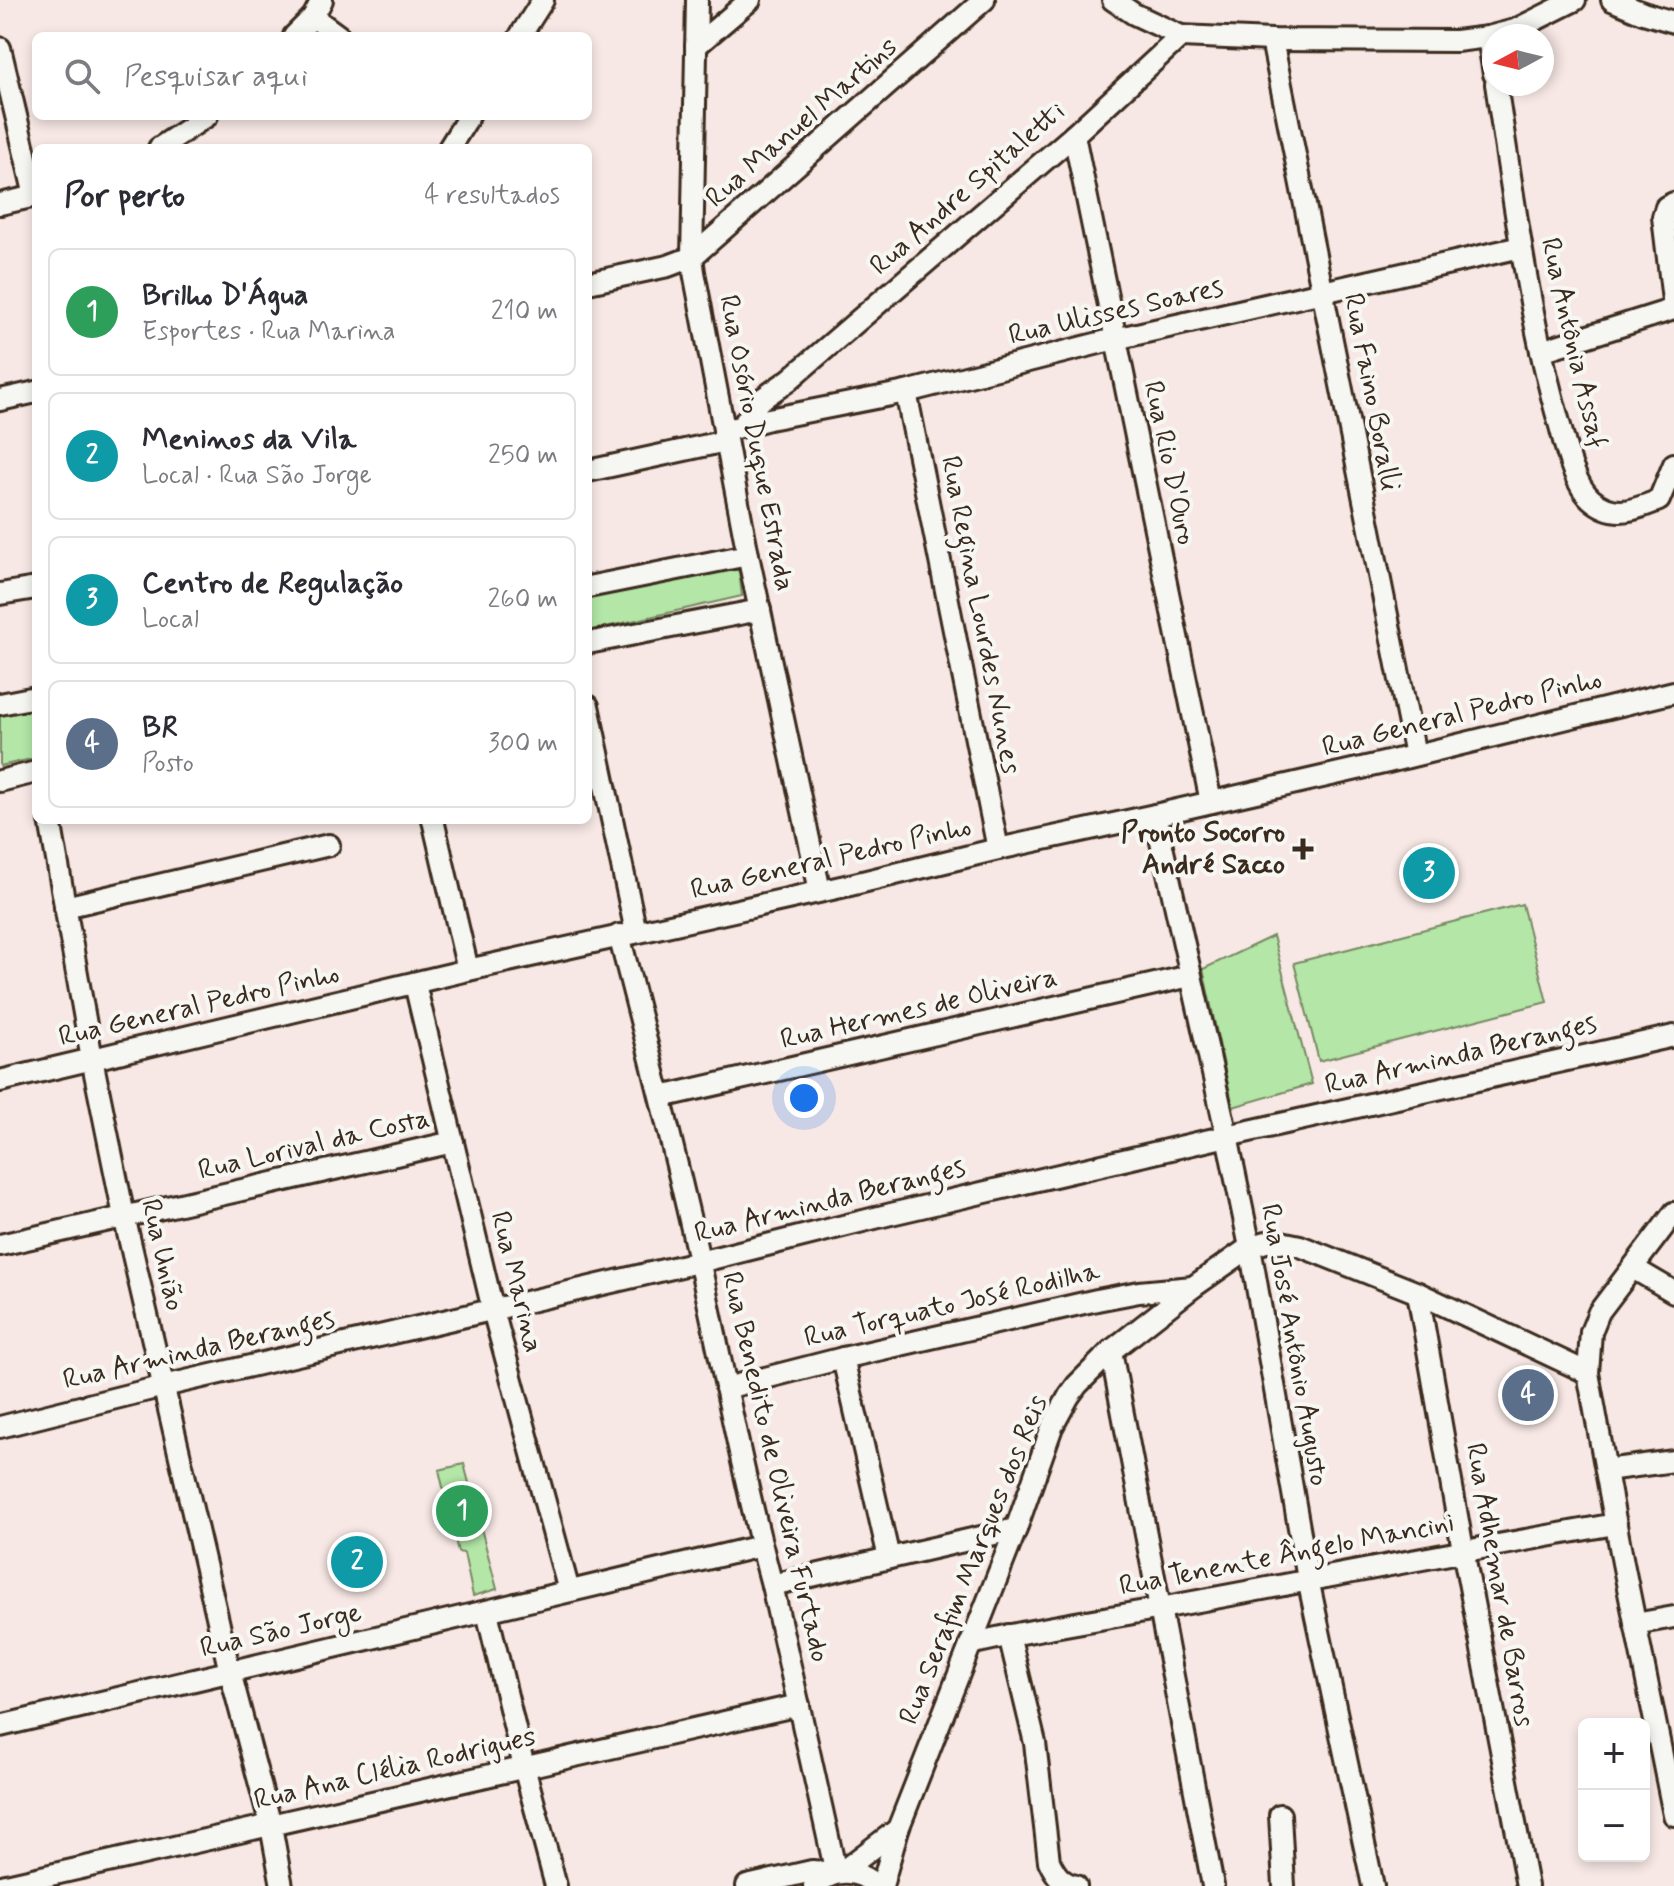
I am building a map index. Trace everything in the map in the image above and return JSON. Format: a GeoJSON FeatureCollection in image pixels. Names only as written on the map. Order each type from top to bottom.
{"type":"FeatureCollection","features":[{"type":"Feature","properties":{"kind":"street"},"geometry":{"type":"LineString","coordinates":[[523,32],[543,0]]}},
{"type":"Feature","properties":{"kind":"street","name":"Rua Osório Duque Estrada"},"geometry":{"type":"LineString","coordinates":[[697,0],[692,257],[731,432],[748,555],[820,891]]}},
{"type":"Feature","properties":{"kind":"street"},"geometry":{"type":"LineString","coordinates":[[696,46],[750,0]]}},
{"type":"Feature","properties":{"kind":"street","name":"Rua Manuel Martins"},"geometry":{"type":"LineString","coordinates":[[692,257],[984,0]]}},
{"type":"Feature","properties":{"kind":"street"},"geometry":{"type":"LineString","coordinates":[[1113,0],[1134,14],[1181,36],[1272,40],[1456,41],[1482,38]]}},
{"type":"Feature","properties":{"kind":"street"},"geometry":{"type":"LineString","coordinates":[[1527,24],[1575,0]]}},
{"type":"Feature","properties":{"kind":"street"},"geometry":{"type":"LineString","coordinates":[[1612,0],[1674,22]]}},
{"type":"Feature","properties":{"kind":"street"},"geometry":{"type":"LineString","coordinates":[[297,32],[318,8],[336,32]]}},
{"type":"Feature","properties":{"kind":"street","name":"Rua Andre Spitaletti"},"geometry":{"type":"LineString","coordinates":[[731,432],[759,401],[789,380],[1074,135],[1181,36]]}},
{"type":"Feature","properties":{"kind":"street","name":"Rua Faino Boralli"},"geometry":{"type":"LineString","coordinates":[[1272,40],[1415,755]]}},
{"type":"Feature","properties":{"kind":"street"},"geometry":{"type":"LineString","coordinates":[[0,48],[32,180]]}},
{"type":"Feature","properties":{"kind":"street","name":"Rua Antônia Assaf"},"geometry":{"type":"LineString","coordinates":[[1498,96],[1541,351],[1568,452],[1582,489],[1607,509],[1623,512],[1637,509],[1659,500],[1674,464]]}},
{"type":"Feature","properties":{"kind":"street"},"geometry":{"type":"LineString","coordinates":[[165,144],[201,120]]}},
{"type":"Feature","properties":{"kind":"street"},"geometry":{"type":"LineString","coordinates":[[451,144],[462,120]]}},
{"type":"Feature","properties":{"kind":"street","name":"Rua Rio D'Ouro"},"geometry":{"type":"LineString","coordinates":[[1074,135],[1211,802]]}},
{"type":"Feature","properties":{"kind":"street"},"geometry":{"type":"LineString","coordinates":[[0,204],[32,197]]}},
{"type":"Feature","properties":{"kind":"street"},"geometry":{"type":"LineString","coordinates":[[1541,351],[1674,309],[1663,217],[1666,207],[1674,203]]}},
{"type":"Feature","properties":{"kind":"street","name":"Rua Ulisses Soares"},"geometry":{"type":"LineString","coordinates":[[592,470],[769,419],[906,392],[1115,339],[1521,247]]}},
{"type":"Feature","properties":{"kind":"street"},"geometry":{"type":"LineString","coordinates":[[592,282],[668,266],[692,257]]}},
{"type":"Feature","properties":{"kind":"street","name":"Rua Andre Spitaletti"},"geometry":{"type":"LineString","coordinates":[[769,419],[789,380]]}},
{"type":"Feature","properties":{"kind":"street","name":"Rua Regina Lourdes Nunes"},"geometry":{"type":"LineString","coordinates":[[906,392],[998,849]]}},
{"type":"Feature","properties":{"kind":"street"},"geometry":{"type":"LineString","coordinates":[[0,400],[32,393]]}},
{"type":"Feature","properties":{"kind":"street"},"geometry":{"type":"LineString","coordinates":[[592,586],[748,555]]}},
{"type":"Feature","properties":{"kind":"street"},"geometry":{"type":"LineString","coordinates":[[0,594],[32,589]]}},
{"type":"Feature","properties":{"kind":"street"},"geometry":{"type":"LineString","coordinates":[[592,642],[760,610]]}},
{"type":"Feature","properties":{"kind":"street","name":"Rua General Pedro Pinho"},"geometry":{"type":"LineString","coordinates":[[0,1081],[468,970],[1415,755],[1674,692]]}},
{"type":"Feature","properties":{"kind":"street"},"geometry":{"type":"LineString","coordinates":[[0,704],[32,698]]}},
{"type":"Feature","properties":{"kind":"street","name":"Rua Benedito de Oliveira Furtado"},"geometry":{"type":"LineString","coordinates":[[592,729],[628,934],[661,1097],[838,1873]]}},
{"type":"Feature","properties":{"kind":"street"},"geometry":{"type":"LineString","coordinates":[[0,781],[32,773]]}},
{"type":"Feature","properties":{"kind":"street","name":"Rua José Antônio Augusto"},"geometry":{"type":"LineString","coordinates":[[1155,815],[1250,1247],[1308,1579],[1373,1886]]}},
{"type":"Feature","properties":{"kind":"street","name":"Rua União"},"geometry":{"type":"LineString","coordinates":[[51,824],[92,1059],[124,1216],[230,1672],[271,1826],[282,1886]]}},
{"type":"Feature","properties":{"kind":"street"},"geometry":{"type":"LineString","coordinates":[[434,824],[468,970]]}},
{"type":"Feature","properties":{"kind":"street"},"geometry":{"type":"LineString","coordinates":[[65,907],[329,845]]}},
{"type":"Feature","properties":{"kind":"street","name":"Rua Hermes de Oliveira"},"geometry":{"type":"LineString","coordinates":[[661,1097],[1190,976]]}},
{"type":"Feature","properties":{"kind":"street","name":"Rua Marina"},"geometry":{"type":"LineString","coordinates":[[415,984],[493,1310],[569,1591]]}},
{"type":"Feature","properties":{"kind":"street","name":"Rua Arminda Beranges"},"geometry":{"type":"LineString","coordinates":[[0,1427],[891,1214],[1674,1036]]}},
{"type":"Feature","properties":{"kind":"street","name":"Rua Lorival da Costa"},"geometry":{"type":"LineString","coordinates":[[0,1245],[453,1142]]}},
{"type":"Feature","properties":{"kind":"street"},"geometry":{"type":"LineString","coordinates":[[1674,1213],[1599,1312],[1591,1332],[1588,1373],[1674,1815]]}},
{"type":"Feature","properties":{"kind":"street"},"geometry":{"type":"LineString","coordinates":[[1250,1247],[1266,1242],[1300,1246],[1418,1293],[1588,1373]]}},
{"type":"Feature","properties":{"kind":"street","name":"Rua Serafim Marques dos Reis"},"geometry":{"type":"LineString","coordinates":[[879,1886],[1052,1427],[1069,1396],[1111,1351],[1250,1247]]}},
{"type":"Feature","properties":{"kind":"street"},"geometry":{"type":"LineString","coordinates":[[1633,1268],[1674,1292]]}},
{"type":"Feature","properties":{"kind":"street","name":"Rua Torquato José Rodilha"},"geometry":{"type":"LineString","coordinates":[[726,1388],[843,1358],[1139,1292],[1193,1287]]}},
{"type":"Feature","properties":{"kind":"street","name":"Rua Adhemar de Barros"},"geometry":{"type":"LineString","coordinates":[[1418,1293],[1527,1886]]}},
{"type":"Feature","properties":{"kind":"street"},"geometry":{"type":"LineString","coordinates":[[1111,1351],[1213,1886]]}},
{"type":"Feature","properties":{"kind":"street"},"geometry":{"type":"LineString","coordinates":[[843,1358],[889,1558]]}},
{"type":"Feature","properties":{"kind":"street"},"geometry":{"type":"LineString","coordinates":[[1606,1470],[1674,1461]]}},
{"type":"Feature","properties":{"kind":"street","name":"Rua Tenente Ângelo Mancini"},"geometry":{"type":"LineString","coordinates":[[970,1644],[1616,1524]]}},
{"type":"Feature","properties":{"kind":"street"},"geometry":{"type":"LineString","coordinates":[[772,1585],[1016,1529]]}},
{"type":"Feature","properties":{"kind":"street","name":"Rua São Jorge"},"geometry":{"type":"LineString","coordinates":[[0,1726],[761,1546]]}},
{"type":"Feature","properties":{"kind":"street"},"geometry":{"type":"LineString","coordinates":[[487,1612],[556,1886]]}},
{"type":"Feature","properties":{"kind":"street"},"geometry":{"type":"LineString","coordinates":[[1635,1624],[1674,1617]]}},
{"type":"Feature","properties":{"kind":"street"},"geometry":{"type":"LineString","coordinates":[[1009,1635],[1035,1743],[1049,1861],[1056,1874],[1067,1884],[1076,1886]]}},
{"type":"Feature","properties":{"kind":"street","name":"Rua Ana Clélia Rodrigues"},"geometry":{"type":"LineString","coordinates":[[2,1886],[799,1705]]}},
{"type":"Feature","properties":{"kind":"street"},"geometry":{"type":"LineString","coordinates":[[1280,1815],[1284,1886]]}},
{"type":"Feature","properties":{"kind":"street"},"geometry":{"type":"LineString","coordinates":[[814,1886],[838,1873],[898,1829]]}},
{"type":"Feature","properties":{"kind":"street"},"geometry":{"type":"LineString","coordinates":[[747,1886],[812,1871],[851,1873],[879,1886]]}},
{"type":"Feature","properties":{"kind":"green space"},"geometry":{"type":"Polygon","coordinates":[[[720,563],[739,571],[742,596],[592,630],[592,589],[720,563]]]}},
{"type":"Feature","properties":{"kind":"green space"},"geometry":{"type":"Polygon","coordinates":[[[32,704],[32,759],[0,766],[0,711],[32,704]]]}},
{"type":"Feature","properties":{"kind":"green space"},"geometry":{"type":"Polygon","coordinates":[[[1522,904],[1547,1002],[1319,1061],[1294,963],[1522,904]]]}},
{"type":"Feature","properties":{"kind":"green space"},"geometry":{"type":"Polygon","coordinates":[[[1273,936],[1312,1084],[1233,1107],[1203,969],[1273,936]]]}},
{"type":"Feature","properties":{"kind":"green space"},"geometry":{"type":"Polygon","coordinates":[[[464,1464],[497,1589],[473,1596],[464,1553],[458,1552],[439,1470],[464,1464]]]}},
{"type":"Feature","properties":{"kind":"place","name":"Pronto Socorro André Sacco"},"geometry":{"type":"Point","coordinates":[1303,849]}},
{"type":"Feature","properties":{"kind":"place","name":"Centro de Regulação"},"geometry":{"type":"Point","coordinates":[1429,873]}},
{"type":"Feature","properties":{"kind":"place","name":"BR"},"geometry":{"type":"Point","coordinates":[1528,1395]}},
{"type":"Feature","properties":{"kind":"place","name":"Brilho D'Água"},"geometry":{"type":"Point","coordinates":[462,1511]}},
{"type":"Feature","properties":{"kind":"place","name":"Meninos da Vila"},"geometry":{"type":"Point","coordinates":[357,1562]}}]}
